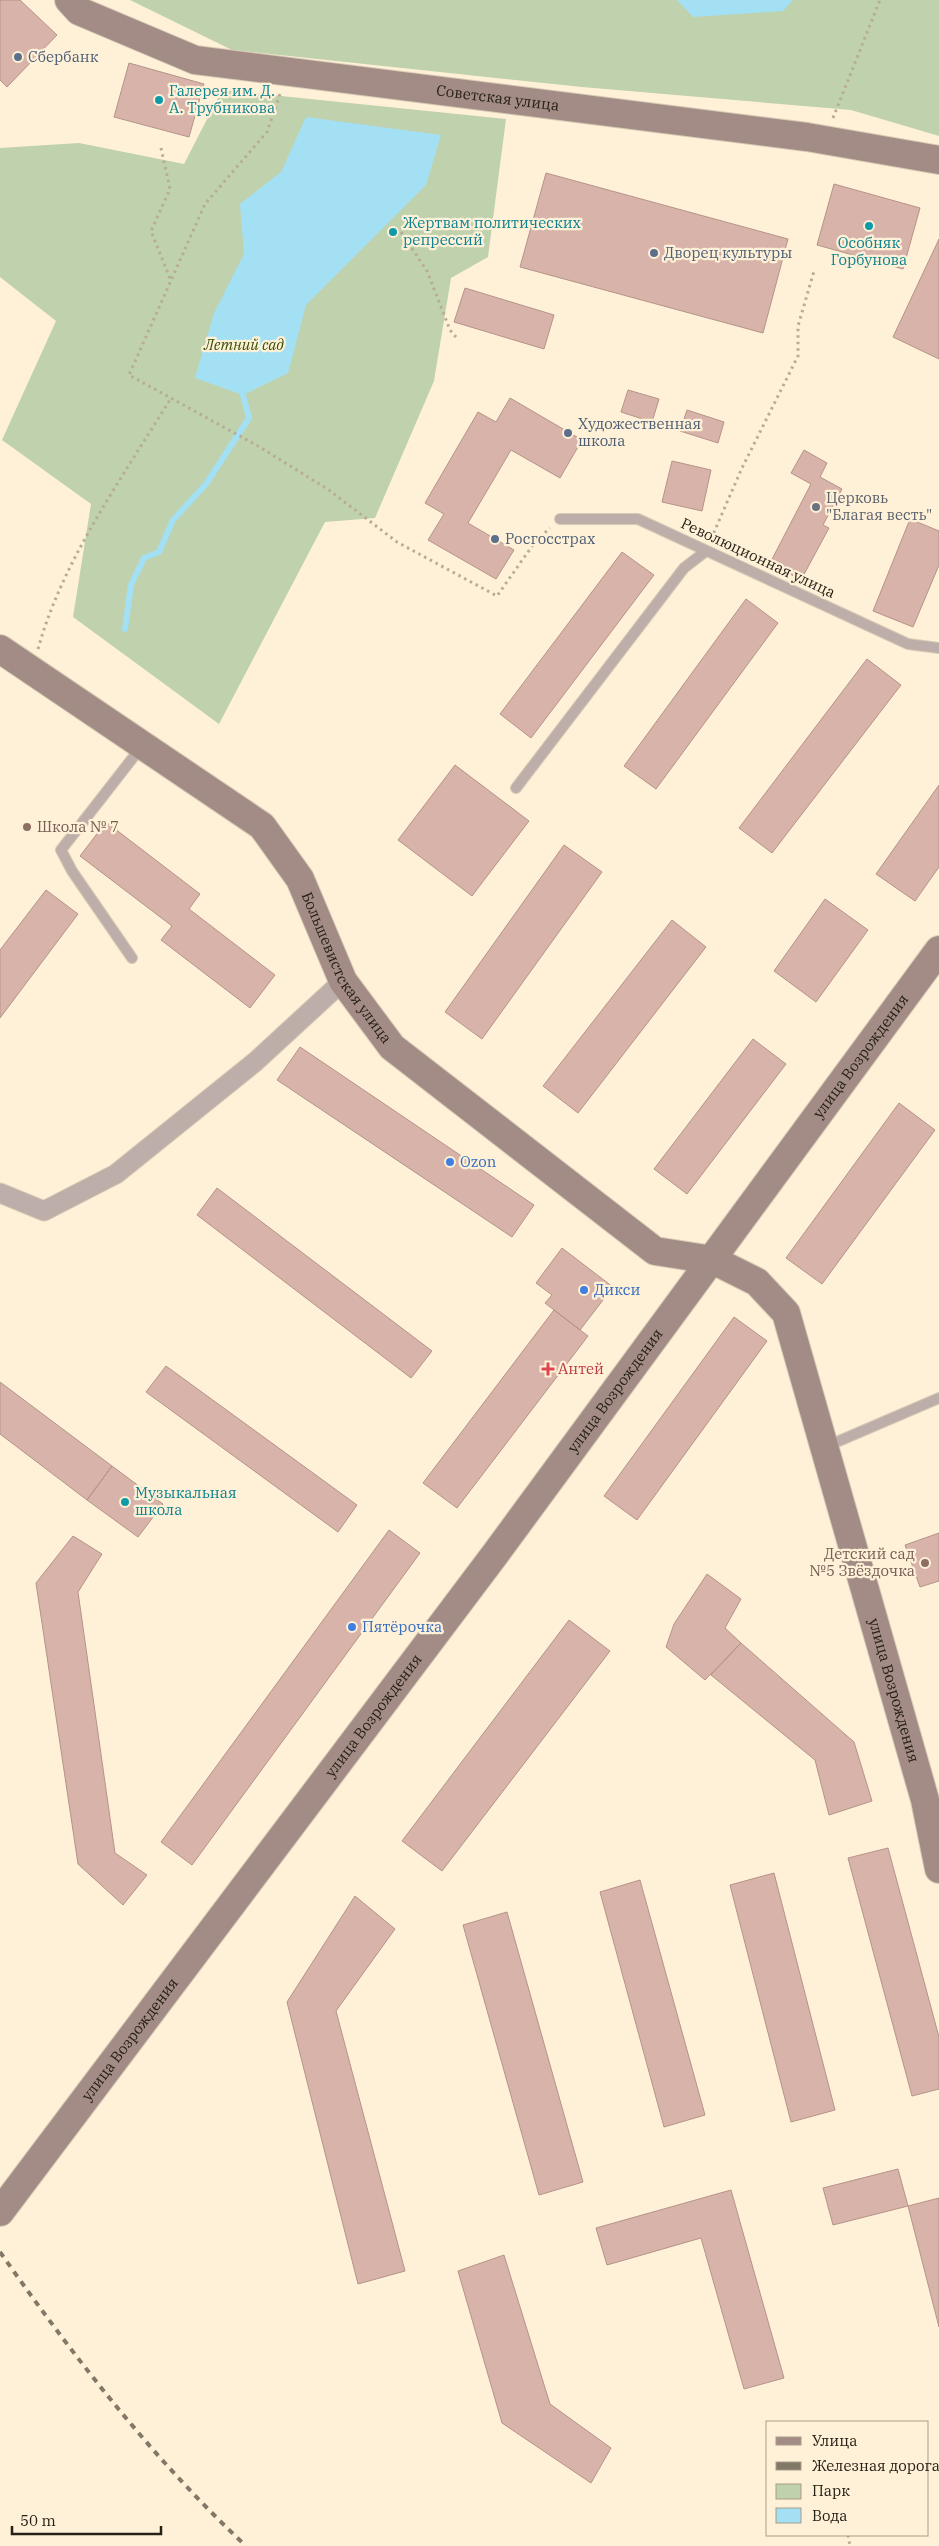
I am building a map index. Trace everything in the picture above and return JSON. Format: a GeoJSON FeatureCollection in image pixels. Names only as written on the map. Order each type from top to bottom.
{"type":"FeatureCollection","features":[{"type":"Feature","properties":{"kind":"main road","name":"Советская улица"},"geometry":{"type":"LineString","coordinates":[[69,0],[79,12],[195,60],[824,140],[939,160]]}},
{"type":"Feature","properties":{"kind":"main road","name":"Большевистская улица"},"geometry":{"type":"LineString","coordinates":[[0,649],[262,826],[300,879],[343,981],[392,1047],[655,1251],[713,1260]]}},
{"type":"Feature","properties":{"kind":"main road","name":"улица Возрождения"},"geometry":{"type":"LineString","coordinates":[[0,2212],[34,2170],[713,1260],[939,950]]}},
{"type":"Feature","properties":{"kind":"main road","name":"улица Возрождения"},"geometry":{"type":"LineString","coordinates":[[713,1260],[757,1282],[786,1313],[925,1800],[939,1869]]}},
{"type":"Feature","properties":{"kind":"street"},"geometry":{"type":"LineString","coordinates":[[0,1193],[44,1211],[116,1174],[255,1062],[343,981]]}},
{"type":"Feature","properties":{"kind":"lane","name":"Революционная улица"},"geometry":{"type":"LineString","coordinates":[[560,519],[638,519],[908,644],[939,648]]}},
{"type":"Feature","properties":{"kind":"lane"},"geometry":{"type":"LineString","coordinates":[[516,788],[684,568],[706,551]]}},
{"type":"Feature","properties":{"kind":"lane"},"geometry":{"type":"LineString","coordinates":[[132,958],[72,871],[61,850],[142,745]]}},
{"type":"Feature","properties":{"kind":"lane"},"geometry":{"type":"LineString","coordinates":[[824,1448],[939,1398]]}},
{"type":"Feature","properties":{"kind":"path"},"geometry":{"type":"LineString","coordinates":[[824,140],[880,0]]}},
{"type":"Feature","properties":{"kind":"path"},"geometry":{"type":"LineString","coordinates":[[287,72],[267,132],[204,204],[129,375],[258,446],[329,490],[397,542],[497,596],[536,542],[560,519]]}},
{"type":"Feature","properties":{"kind":"path"},"geometry":{"type":"LineString","coordinates":[[162,148],[170,189],[150,231],[171,281]]}},
{"type":"Feature","properties":{"kind":"path"},"geometry":{"type":"LineString","coordinates":[[401,232],[427,271],[450,330],[456,337]]}},
{"type":"Feature","properties":{"kind":"path"},"geometry":{"type":"LineString","coordinates":[[706,551],[742,468],[798,356],[798,326],[814,271]]}},
{"type":"Feature","properties":{"kind":"path"},"geometry":{"type":"LineString","coordinates":[[32,671],[44,627],[70,564],[171,398]]}},
{"type":"Feature","properties":{"kind":"green space"},"geometry":{"type":"Polygon","coordinates":[[[130,0],[939,0],[939,136],[851,110],[582,87],[232,50],[130,0]]]}},
{"type":"Feature","properties":{"kind":"green space","name":"Летний сад"},"geometry":{"type":"Polygon","coordinates":[[[222,90],[506,119],[488,257],[451,278],[434,381],[375,518],[325,522],[219,724],[73,617],[91,504],[2,440],[56,321],[0,277],[0,148],[79,143],[184,164],[222,90]]]}},
{"type":"Feature","properties":{"kind":"water"},"geometry":{"type":"Polygon","coordinates":[[[677,0],[793,0],[783,11],[693,17],[677,0]]]}},
{"type":"Feature","properties":{"kind":"water"},"geometry":{"type":"Polygon","coordinates":[[[306,117],[441,135],[426,185],[306,305],[288,373],[243,395],[195,378],[214,313],[244,254],[240,204],[281,172],[306,117]]]}},
{"type":"Feature","properties":{"kind":"building","name":"Сбербанк"},"geometry":{"type":"Polygon","coordinates":[[[0,0],[20,0],[57,35],[7,87],[0,80],[0,0]]]}},
{"type":"Feature","properties":{"kind":"building","name":"Галерея им. Д. А. Трубникова"},"geometry":{"type":"Polygon","coordinates":[[[129,63],[204,84],[189,137],[114,117],[129,63]]]}},
{"type":"Feature","properties":{"kind":"building","name":"Дворец культуры"},"geometry":{"type":"Polygon","coordinates":[[[546,173],[788,239],[763,333],[520,267],[546,173]]]}},
{"type":"Feature","properties":{"kind":"building","name":"Особняк Горбунова"},"geometry":{"type":"Polygon","coordinates":[[[834,184],[920,208],[903,269],[817,245],[834,184]]]}},
{"type":"Feature","properties":{"kind":"building"},"geometry":{"type":"Polygon","coordinates":[[[939,239],[939,359],[893,337],[939,239]]]}},
{"type":"Feature","properties":{"kind":"building"},"geometry":{"type":"Polygon","coordinates":[[[465,288],[554,315],[544,349],[454,322],[465,288]]]}},
{"type":"Feature","properties":{"kind":"building"},"geometry":{"type":"Polygon","coordinates":[[[628,390],[659,399],[652,422],[621,412],[628,390]]]}},
{"type":"Feature","properties":{"kind":"building"},"geometry":{"type":"Polygon","coordinates":[[[510,398],[582,440],[560,478],[511,450],[468,523],[514,550],[496,579],[428,540],[444,514],[425,503],[478,412],[496,422],[510,398]]]}},
{"type":"Feature","properties":{"kind":"building"},"geometry":{"type":"Polygon","coordinates":[[[687,410],[724,422],[718,443],[680,431],[687,410]]]}},
{"type":"Feature","properties":{"kind":"building","name":"Церковь \"Благая весть\""},"geometry":{"type":"Polygon","coordinates":[[[804,450],[827,463],[820,477],[842,489],[823,525],[829,528],[801,580],[770,563],[811,484],[791,473],[804,450]]]}},
{"type":"Feature","properties":{"kind":"building"},"geometry":{"type":"Polygon","coordinates":[[[672,461],[711,470],[702,511],[662,502],[672,461]]]}},
{"type":"Feature","properties":{"kind":"building"},"geometry":{"type":"Polygon","coordinates":[[[910,519],[939,531],[939,565],[913,627],[873,611],[910,519]]]}},
{"type":"Feature","properties":{"kind":"building"},"geometry":{"type":"Polygon","coordinates":[[[622,552],[654,575],[531,738],[500,714],[622,552]]]}},
{"type":"Feature","properties":{"kind":"building"},"geometry":{"type":"Polygon","coordinates":[[[746,599],[778,623],[656,789],[624,766],[746,599]]]}},
{"type":"Feature","properties":{"kind":"building"},"geometry":{"type":"Polygon","coordinates":[[[867,659],[901,685],[772,853],[739,828],[867,659]]]}},
{"type":"Feature","properties":{"kind":"building"},"geometry":{"type":"Polygon","coordinates":[[[455,765],[529,821],[472,896],[398,840],[455,765]]]}},
{"type":"Feature","properties":{"kind":"building"},"geometry":{"type":"Polygon","coordinates":[[[939,785],[939,867],[915,901],[876,874],[939,785]]]}},
{"type":"Feature","properties":{"kind":"building"},"geometry":{"type":"Polygon","coordinates":[[[106,822],[200,894],[189,909],[275,975],[250,1008],[161,940],[172,926],[80,856],[106,822]]]}},
{"type":"Feature","properties":{"kind":"building"},"geometry":{"type":"Polygon","coordinates":[[[564,845],[602,872],[482,1039],[445,1012],[564,845]]]}},
{"type":"Feature","properties":{"kind":"building"},"geometry":{"type":"Polygon","coordinates":[[[46,890],[78,914],[0,1018],[0,950],[46,890]]]}},
{"type":"Feature","properties":{"kind":"building"},"geometry":{"type":"Polygon","coordinates":[[[825,899],[868,930],[816,1002],[774,971],[825,899]]]}},
{"type":"Feature","properties":{"kind":"building"},"geometry":{"type":"Polygon","coordinates":[[[672,920],[706,947],[578,1113],[543,1086],[672,920]]]}},
{"type":"Feature","properties":{"kind":"building"},"geometry":{"type":"Polygon","coordinates":[[[753,1039],[786,1064],[687,1194],[654,1169],[753,1039]]]}},
{"type":"Feature","properties":{"kind":"building"},"geometry":{"type":"Polygon","coordinates":[[[300,1047],[534,1205],[512,1237],[277,1080],[300,1047]]]}},
{"type":"Feature","properties":{"kind":"building"},"geometry":{"type":"Polygon","coordinates":[[[899,1103],[935,1130],[822,1284],[786,1258],[899,1103]]]}},
{"type":"Feature","properties":{"kind":"building"},"geometry":{"type":"Polygon","coordinates":[[[217,1188],[432,1351],[411,1378],[197,1215],[217,1188]]]}},
{"type":"Feature","properties":{"kind":"building"},"geometry":{"type":"Polygon","coordinates":[[[562,1248],[613,1287],[580,1330],[545,1303],[552,1295],[536,1283],[562,1248]]]}},
{"type":"Feature","properties":{"kind":"building"},"geometry":{"type":"Polygon","coordinates":[[[554,1310],[588,1336],[457,1508],[423,1483],[554,1310]]]}},
{"type":"Feature","properties":{"kind":"building"},"geometry":{"type":"Polygon","coordinates":[[[734,1317],[767,1341],[637,1520],[604,1496],[734,1317]]]}},
{"type":"Feature","properties":{"kind":"building"},"geometry":{"type":"Polygon","coordinates":[[[166,1366],[357,1505],[338,1532],[146,1392],[166,1366]]]}},
{"type":"Feature","properties":{"kind":"building"},"geometry":{"type":"Polygon","coordinates":[[[0,1382],[112,1466],[87,1500],[0,1434],[0,1382]]]}},
{"type":"Feature","properties":{"kind":"building","name":"Музыкальная школа"},"geometry":{"type":"Polygon","coordinates":[[[112,1466],[163,1504],[138,1537],[87,1500],[112,1466]]]}},
{"type":"Feature","properties":{"kind":"building"},"geometry":{"type":"Polygon","coordinates":[[[389,1530],[420,1553],[192,1865],[161,1842],[389,1530]]]}},
{"type":"Feature","properties":{"kind":"building","name":"Детский сад №5 Звёздочка"},"geometry":{"type":"Polygon","coordinates":[[[939,1533],[939,1581],[920,1587],[905,1545],[939,1533]]]}},
{"type":"Feature","properties":{"kind":"building"},"geometry":{"type":"Polygon","coordinates":[[[73,1536],[102,1554],[78,1592],[115,1853],[147,1875],[123,1905],[78,1864],[36,1583],[73,1536]]]}},
{"type":"Feature","properties":{"kind":"building"},"geometry":{"type":"Polygon","coordinates":[[[707,1574],[741,1599],[725,1628],[741,1643],[705,1680],[666,1647],[674,1624],[707,1574]]]}},
{"type":"Feature","properties":{"kind":"building"},"geometry":{"type":"Polygon","coordinates":[[[569,1620],[610,1651],[442,1871],[402,1841],[569,1620]]]}},
{"type":"Feature","properties":{"kind":"building"},"geometry":{"type":"Polygon","coordinates":[[[741,1643],[854,1742],[872,1801],[829,1815],[815,1760],[711,1675],[741,1643]]]}},
{"type":"Feature","properties":{"kind":"building"},"geometry":{"type":"Polygon","coordinates":[[[888,1848],[939,2037],[939,2089],[912,2096],[848,1858],[888,1848]]]}},
{"type":"Feature","properties":{"kind":"building"},"geometry":{"type":"Polygon","coordinates":[[[774,1873],[835,2110],[791,2122],[730,1885],[774,1873]]]}},
{"type":"Feature","properties":{"kind":"building"},"geometry":{"type":"Polygon","coordinates":[[[640,1880],[705,2115],[664,2127],[600,1892],[640,1880]]]}},
{"type":"Feature","properties":{"kind":"building"},"geometry":{"type":"Polygon","coordinates":[[[355,1896],[395,1929],[336,2011],[405,2271],[358,2284],[287,2002],[355,1896]]]}},
{"type":"Feature","properties":{"kind":"building"},"geometry":{"type":"Polygon","coordinates":[[[507,1912],[583,2182],[539,2195],[463,1925],[507,1912]]]}},
{"type":"Feature","properties":{"kind":"building"},"geometry":{"type":"Polygon","coordinates":[[[898,2169],[908,2206],[833,2225],[823,2188],[898,2169]]]}},
{"type":"Feature","properties":{"kind":"building"},"geometry":{"type":"Polygon","coordinates":[[[731,2190],[784,2378],[744,2389],[701,2238],[607,2265],[596,2228],[731,2190]]]}},
{"type":"Feature","properties":{"kind":"building"},"geometry":{"type":"Polygon","coordinates":[[[939,2198],[939,2327],[908,2206],[939,2198]]]}},
{"type":"Feature","properties":{"kind":"building"},"geometry":{"type":"Polygon","coordinates":[[[504,2255],[550,2404],[611,2448],[591,2483],[502,2423],[458,2271],[504,2255]]]}},
{"type":"Feature","properties":{"kind":"waterway"},"geometry":{"type":"LineString","coordinates":[[125,629],[131,585],[144,558],[159,552],[173,520],[206,484],[249,418],[243,395]]}},
{"type":"Feature","properties":{"kind":"railway"},"geometry":{"type":"LineString","coordinates":[[0,2252],[56,2330],[146,2442],[178,2478],[246,2546]]}},
{"type":"Feature","properties":{"kind":"place","name":"Сбербанк"},"geometry":{"type":"Point","coordinates":[18,57]}},
{"type":"Feature","properties":{"kind":"place","name":"Галерея им. Д. А. Трубникова"},"geometry":{"type":"Point","coordinates":[159,100]}},
{"type":"Feature","properties":{"kind":"place","name":"Особняк Горбунова"},"geometry":{"type":"Point","coordinates":[869,226]}},
{"type":"Feature","properties":{"kind":"place","name":"Жертвам политических репрессий"},"geometry":{"type":"Point","coordinates":[393,232]}},
{"type":"Feature","properties":{"kind":"place","name":"Дворец культуры"},"geometry":{"type":"Point","coordinates":[654,253]}},
{"type":"Feature","properties":{"kind":"place","name":"Художественная школа"},"geometry":{"type":"Point","coordinates":[568,433]}},
{"type":"Feature","properties":{"kind":"place","name":"Церковь \"Благая весть\""},"geometry":{"type":"Point","coordinates":[816,507]}},
{"type":"Feature","properties":{"kind":"place","name":"Росгосстрах"},"geometry":{"type":"Point","coordinates":[495,539]}},
{"type":"Feature","properties":{"kind":"place","name":"Школа № 7"},"geometry":{"type":"Point","coordinates":[27,827]}},
{"type":"Feature","properties":{"kind":"place","name":"Ozon"},"geometry":{"type":"Point","coordinates":[450,1162]}},
{"type":"Feature","properties":{"kind":"place","name":"Дикси"},"geometry":{"type":"Point","coordinates":[584,1290]}},
{"type":"Feature","properties":{"kind":"place","name":"Антей"},"geometry":{"type":"Point","coordinates":[548,1369]}},
{"type":"Feature","properties":{"kind":"place","name":"Музыкальная школа"},"geometry":{"type":"Point","coordinates":[125,1502]}},
{"type":"Feature","properties":{"kind":"place","name":"Детский сад №5 Звёздочка"},"geometry":{"type":"Point","coordinates":[925,1563]}},
{"type":"Feature","properties":{"kind":"place","name":"Пятёрочка"},"geometry":{"type":"Point","coordinates":[352,1627]}}]}
